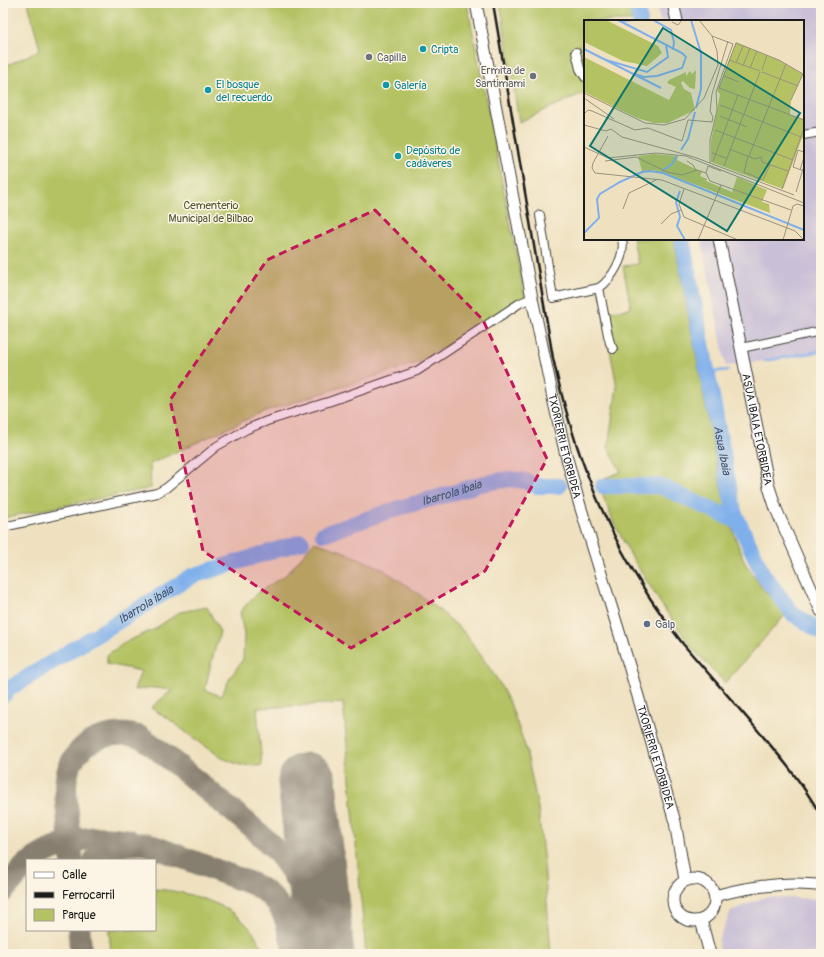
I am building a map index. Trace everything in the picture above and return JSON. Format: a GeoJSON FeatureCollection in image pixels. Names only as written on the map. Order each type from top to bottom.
{"type":"FeatureCollection","features":[{"type":"Feature","properties":{"kind":"street","name":"TXORIERRI ETORBIDEA"},"geometry":{"type":"LineString","coordinates":[[476,3],[532,298],[553,398],[578,499],[675,822],[685,880]]}},
{"type":"Feature","properties":{"kind":"street"},"geometry":{"type":"LineString","coordinates":[[673,3],[677,20]]}},
{"type":"Feature","properties":{"kind":"street"},"geometry":{"type":"LineString","coordinates":[[576,52],[580,70],[584,76]]}},
{"type":"Feature","properties":{"kind":"street"},"geometry":{"type":"LineString","coordinates":[[804,135],[821,132]]}},
{"type":"Feature","properties":{"kind":"street"},"geometry":{"type":"LineString","coordinates":[[540,215],[553,298],[599,288],[604,284],[615,270],[622,253],[622,240]]}},
{"type":"Feature","properties":{"kind":"street","name":"ASUA IBAIA ETORBIDEA"},"geometry":{"type":"LineString","coordinates":[[719,240],[769,487],[776,509],[821,611]]}},
{"type":"Feature","properties":{"kind":"street"},"geometry":{"type":"LineString","coordinates":[[599,288],[608,335],[613,349]]}},
{"type":"Feature","properties":{"kind":"street"},"geometry":{"type":"LineString","coordinates":[[3,527],[157,493],[166,488],[217,446],[247,429],[417,371],[520,304],[532,298]]}},
{"type":"Feature","properties":{"kind":"street"},"geometry":{"type":"LineString","coordinates":[[740,348],[821,331]]}},
{"type":"Feature","properties":{"kind":"street"},"geometry":{"type":"LineString","coordinates":[[698,879],[704,881],[713,890],[715,896],[715,902],[710,913],[700,920],[687,920],[680,916],[673,904],[675,890],[679,884],[685,880],[698,879]]}},
{"type":"Feature","properties":{"kind":"street"},"geometry":{"type":"LineString","coordinates":[[715,896],[770,885],[821,885]]}},
{"type":"Feature","properties":{"kind":"street"},"geometry":{"type":"LineString","coordinates":[[700,920],[710,954]]}},
{"type":"Feature","properties":{"kind":"highlighted area"},"geometry":{"type":"Polygon","coordinates":[[[375,210],[483,320],[547,459],[485,571],[351,648],[203,551],[170,400],[267,260],[375,210]]]}},
{"type":"Feature","properties":{"kind":"shaded area"},"geometry":{"type":"Polygon","coordinates":[[[656,3],[821,3],[821,353],[726,366],[701,240],[804,240],[804,20],[660,20],[656,3]]]}},
{"type":"Feature","properties":{"kind":"shaded area"},"geometry":{"type":"Polygon","coordinates":[[[765,897],[821,899],[821,954],[721,954],[718,941],[731,911],[765,897]]]}},
{"type":"Feature","properties":{"kind":"green space","name":"Cementerio Municipal de Bilbao"},"geometry":{"type":"Polygon","coordinates":[[[28,3],[467,3],[525,298],[420,362],[263,412],[150,464],[151,488],[3,518],[3,67],[40,50],[28,3]]]}},
{"type":"Feature","properties":{"kind":"green space"},"geometry":{"type":"Polygon","coordinates":[[[500,3],[628,3],[632,20],[584,20],[584,94],[579,95],[519,122],[500,3]]]}},
{"type":"Feature","properties":{"kind":"green space"},"geometry":{"type":"Polygon","coordinates":[[[633,240],[674,240],[722,492],[735,537],[745,563],[763,589],[786,614],[725,683],[693,649],[663,607],[630,554],[613,521],[597,481],[621,472],[608,447],[617,387],[603,313],[631,308],[623,266],[638,264],[633,240]]]}},
{"type":"Feature","properties":{"kind":"green space"},"geometry":{"type":"Polygon","coordinates":[[[314,542],[342,551],[379,567],[408,586],[437,608],[464,632],[499,682],[511,706],[526,749],[538,808],[551,954],[366,954],[343,703],[257,708],[262,766],[240,765],[222,758],[173,722],[151,708],[172,690],[155,688],[134,690],[141,671],[107,664],[107,655],[125,642],[153,630],[180,612],[207,607],[220,632],[205,690],[221,696],[230,678],[243,659],[244,635],[240,612],[256,594],[287,574],[314,542]]]}},
{"type":"Feature","properties":{"kind":"green space"},"geometry":{"type":"Polygon","coordinates":[[[156,889],[178,892],[202,898],[224,908],[234,914],[250,928],[265,954],[111,954],[109,931],[156,931],[156,889]]]}},
{"type":"Feature","properties":{"kind":"waterway","name":"Asua Ibaia"},"geometry":{"type":"LineString","coordinates":[[636,3],[640,20]]}},
{"type":"Feature","properties":{"kind":"waterway","name":"Asua Ibaia"},"geometry":{"type":"LineString","coordinates":[[682,240],[734,512],[763,574],[793,614],[821,632]]}},
{"type":"Feature","properties":{"kind":"waterway"},"geometry":{"type":"LineString","coordinates":[[765,361],[821,351]]}},
{"type":"Feature","properties":{"kind":"waterway"},"geometry":{"type":"LineString","coordinates":[[708,375],[719,371],[728,370]]}},
{"type":"Feature","properties":{"kind":"waterway","name":"Ibarrola ibaia"},"geometry":{"type":"LineString","coordinates":[[323,534],[402,507],[480,484],[509,479],[525,481],[537,486],[559,486]]}},
{"type":"Feature","properties":{"kind":"waterway","name":"Ibarrola ibaia"},"geometry":{"type":"LineString","coordinates":[[603,486],[660,486],[732,519],[737,519]]}},
{"type":"Feature","properties":{"kind":"waterway","name":"Ibarrola ibaia"},"geometry":{"type":"LineString","coordinates":[[3,696],[10,688],[192,576],[302,542]]}},
{"type":"Feature","properties":{"kind":"taxiway"},"geometry":{"type":"LineString","coordinates":[[72,859],[65,787],[69,768],[75,756],[85,746],[96,739],[122,734],[142,738],[251,826],[282,857],[305,898],[317,931],[322,954]]}},
{"type":"Feature","properties":{"kind":"taxiway"},"geometry":{"type":"LineString","coordinates":[[35,859],[54,848],[86,839],[111,838],[128,840]]}},
{"type":"Feature","properties":{"kind":"taxiway"},"geometry":{"type":"LineString","coordinates":[[96,859],[107,851],[119,846],[147,844],[255,885],[278,904],[285,917],[295,954]]}},
{"type":"Feature","properties":{"kind":"taxiway"},"geometry":{"type":"LineString","coordinates":[[3,891],[26,865]]}},
{"type":"Feature","properties":{"kind":"taxiway"},"geometry":{"type":"LineString","coordinates":[[79,931],[81,954]]}},
{"type":"Feature","properties":{"kind":"runway"},"geometry":{"type":"LineString","coordinates":[[307,782],[325,954]]}},
{"type":"Feature","properties":{"kind":"railway"},"geometry":{"type":"LineString","coordinates":[[493,3],[553,358],[569,420],[590,481],[616,539],[656,608],[683,644],[790,770],[821,816]]}},
{"type":"Feature","properties":{"kind":"place","name":"Cripta"},"geometry":{"type":"Point","coordinates":[423,49]}},
{"type":"Feature","properties":{"kind":"place","name":"Capilla"},"geometry":{"type":"Point","coordinates":[369,57]}},
{"type":"Feature","properties":{"kind":"place","name":"Ermita de Santimami"},"geometry":{"type":"Point","coordinates":[533,76]}},
{"type":"Feature","properties":{"kind":"place","name":"Galería"},"geometry":{"type":"Point","coordinates":[386,85]}},
{"type":"Feature","properties":{"kind":"place","name":"El bosque del recuerdo"},"geometry":{"type":"Point","coordinates":[208,90]}},
{"type":"Feature","properties":{"kind":"place","name":"Depósito de cadáveres"},"geometry":{"type":"Point","coordinates":[398,156]}},
{"type":"Feature","properties":{"kind":"place","name":"Galp"},"geometry":{"type":"Point","coordinates":[647,624]}}]}
